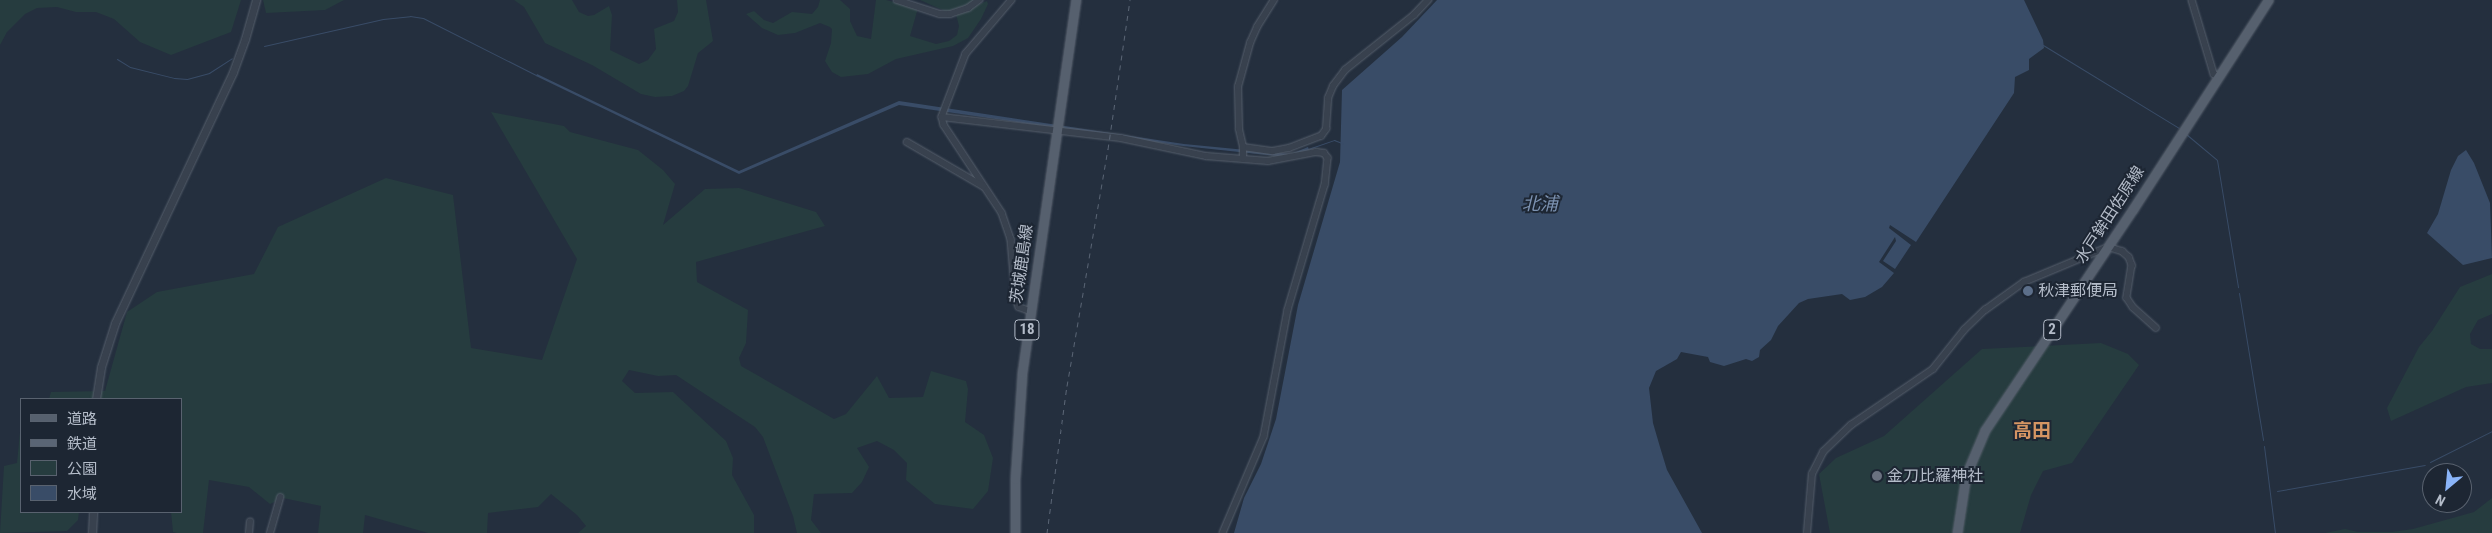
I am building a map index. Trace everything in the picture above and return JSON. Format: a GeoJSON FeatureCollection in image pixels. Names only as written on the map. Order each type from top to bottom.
{"type":"FeatureCollection","features":[{"type":"Feature","properties":{"kind":"main road","name":"茨城鹿島線"},"geometry":{"type":"LineString","coordinates":[[1015,533],[1018,406],[1030,311],[1076,0]]}},
{"type":"Feature","properties":{"kind":"main road","name":"水戸鉾田佐原線"},"geometry":{"type":"LineString","coordinates":[[1957,533],[1966,476],[1982,436],[2108,247],[2268,0]]}},
{"type":"Feature","properties":{"kind":"street"},"geometry":{"type":"LineString","coordinates":[[96,398],[101,367],[115,323],[233,72],[256,0]]}},
{"type":"Feature","properties":{"kind":"street"},"geometry":{"type":"LineString","coordinates":[[897,0],[940,14],[950,14],[968,8],[979,0]]}},
{"type":"Feature","properties":{"kind":"street"},"geometry":{"type":"LineString","coordinates":[[1012,0],[966,54],[943,112],[944,125],[1002,213],[1009,232],[1019,307],[1030,311]]}},
{"type":"Feature","properties":{"kind":"street"},"geometry":{"type":"LineString","coordinates":[[1243,159],[1243,147],[1239,129],[1238,87],[1250,43],[1257,27],[1274,0]]}},
{"type":"Feature","properties":{"kind":"street"},"geometry":{"type":"LineString","coordinates":[[1243,147],[1273,151],[1289,148],[1322,136],[1326,129],[1328,98],[1345,70],[1414,15],[1428,0]]}},
{"type":"Feature","properties":{"kind":"street"},"geometry":{"type":"LineString","coordinates":[[2192,0],[2214,74],[2218,76]]}},
{"type":"Feature","properties":{"kind":"street"},"geometry":{"type":"LineString","coordinates":[[943,112],[1058,126],[1206,156],[1268,161],[1316,152],[1324,153],[1328,158],[1325,185],[1288,310],[1264,437],[1222,533]]}},
{"type":"Feature","properties":{"kind":"street"},"geometry":{"type":"LineString","coordinates":[[907,142],[985,187]]}},
{"type":"Feature","properties":{"kind":"street"},"geometry":{"type":"LineString","coordinates":[[1807,533],[1812,474],[1817,460],[1851,425],[1933,368],[1964,330],[1985,310],[2024,282],[2108,247],[2122,251],[2129,257],[2132,265],[2127,298],[2133,307],[2156,328]]}},
{"type":"Feature","properties":{"kind":"street"},"geometry":{"type":"LineString","coordinates":[[270,533],[280,496]]}},
{"type":"Feature","properties":{"kind":"street"},"geometry":{"type":"LineString","coordinates":[[92,533],[93,513]]}},
{"type":"Feature","properties":{"kind":"street"},"geometry":{"type":"LineString","coordinates":[[249,533],[250,522]]}},
{"type":"Feature","properties":{"kind":"green space"},"geometry":{"type":"Polygon","coordinates":[[[0,0],[241,0],[231,32],[171,55],[140,42],[114,19],[96,12],[76,12],[57,7],[37,8],[25,14],[7,32],[0,45],[0,0]]]}},
{"type":"Feature","properties":{"kind":"green space"},"geometry":{"type":"Polygon","coordinates":[[[263,0],[344,0],[325,10],[266,13],[263,0]]]}},
{"type":"Feature","properties":{"kind":"green space"},"geometry":{"type":"Polygon","coordinates":[[[514,0],[572,0],[579,12],[588,16],[594,15],[609,6],[612,15],[610,50],[639,64],[648,60],[656,49],[654,29],[674,21],[678,12],[677,0],[706,0],[713,41],[698,53],[688,86],[684,91],[672,96],[655,97],[641,94],[592,65],[545,43],[524,7],[514,0]]]}},
{"type":"Feature","properties":{"kind":"green space"},"geometry":{"type":"Polygon","coordinates":[[[820,0],[840,0],[850,9],[850,21],[857,36],[871,39],[876,0],[886,0],[918,8],[910,36],[936,44],[949,41],[957,35],[959,26],[956,14],[987,1],[988,4],[981,19],[968,38],[953,46],[896,59],[868,74],[841,77],[832,72],[825,61],[831,43],[832,29],[830,27],[820,23],[795,33],[778,35],[762,28],[746,14],[754,11],[764,20],[773,23],[792,12],[812,14],[818,7],[820,0]]]}},
{"type":"Feature","properties":{"kind":"green space"},"geometry":{"type":"Polygon","coordinates":[[[920,0],[977,0],[966,9],[947,12],[920,0]]]}},
{"type":"Feature","properties":{"kind":"green space"},"geometry":{"type":"Polygon","coordinates":[[[491,112],[564,126],[570,132],[638,150],[663,170],[675,184],[663,225],[705,189],[739,188],[816,212],[825,226],[696,262],[697,282],[748,310],[746,343],[739,358],[741,366],[834,419],[846,414],[877,376],[889,398],[923,397],[931,371],[966,381],[968,389],[965,422],[984,435],[993,458],[988,491],[973,509],[935,504],[906,480],[907,463],[894,450],[877,441],[857,448],[869,467],[862,482],[852,493],[814,494],[811,520],[821,533],[797,533],[793,516],[763,437],[755,427],[676,375],[658,376],[629,370],[622,381],[635,393],[673,392],[726,441],[733,458],[732,475],[754,515],[754,533],[578,533],[586,526],[577,515],[551,494],[538,507],[488,513],[487,533],[428,533],[365,515],[363,533],[318,533],[321,506],[283,498],[270,504],[249,487],[209,480],[203,533],[177,533],[173,532],[171,513],[182,513],[182,398],[49,398],[51,392],[105,391],[127,312],[157,292],[254,274],[278,227],[386,178],[453,195],[471,348],[542,360],[577,259],[491,112]]]}},
{"type":"Feature","properties":{"kind":"green space"},"geometry":{"type":"Polygon","coordinates":[[[2492,274],[2492,314],[2478,320],[2470,334],[2471,344],[2480,349],[2492,349],[2492,383],[2466,387],[2391,421],[2387,408],[2419,347],[2432,331],[2460,287],[2492,274]]]}},
{"type":"Feature","properties":{"kind":"green space"},"geometry":{"type":"Polygon","coordinates":[[[2101,343],[2128,354],[2139,365],[2072,463],[2043,471],[2031,495],[2020,533],[1830,533],[1819,474],[1836,458],[1884,436],[1982,349],[2101,343]]]}},
{"type":"Feature","properties":{"kind":"green space"},"geometry":{"type":"Polygon","coordinates":[[[20,432],[20,513],[79,513],[78,520],[67,531],[0,533],[4,466],[17,463],[20,432]]]}},
{"type":"Feature","properties":{"kind":"green space"},"geometry":{"type":"Polygon","coordinates":[[[2492,498],[2492,533],[2325,533],[2345,529],[2358,532],[2392,532],[2413,529],[2474,512],[2492,498]]]}},
{"type":"Feature","properties":{"kind":"water","name":"北浦"},"geometry":{"type":"Polygon","coordinates":[[[1437,0],[2024,0],[2043,40],[2044,48],[2029,59],[2029,70],[2015,77],[2014,93],[1916,242],[1890,225],[1889,228],[1911,245],[1895,269],[1883,261],[1896,241],[1895,237],[1879,262],[1894,273],[1882,287],[1865,297],[1850,300],[1842,294],[1808,299],[1799,303],[1778,326],[1771,340],[1760,350],[1759,357],[1752,361],[1746,359],[1724,366],[1710,362],[1708,357],[1681,352],[1677,359],[1656,371],[1649,388],[1653,423],[1667,470],[1702,533],[1234,533],[1244,498],[1261,464],[1276,419],[1298,305],[1340,162],[1342,90],[1402,37],[1437,0]]]}},
{"type":"Feature","properties":{"kind":"water"},"geometry":{"type":"Polygon","coordinates":[[[537,74],[739,171],[899,101],[1184,144],[1291,154],[1308,147],[1309,150],[1291,157],[1183,146],[899,105],[739,174],[536,76],[537,74]]]}},
{"type":"Feature","properties":{"kind":"water"},"geometry":{"type":"Polygon","coordinates":[[[2466,150],[2474,163],[2490,203],[2492,258],[2463,265],[2427,233],[2438,214],[2451,170],[2458,156],[2466,150]]]}},
{"type":"Feature","properties":{"kind":"waterway"},"geometry":{"type":"LineString","coordinates":[[264,46],[383,19],[410,16],[423,18],[536,75]]}},
{"type":"Feature","properties":{"kind":"waterway"},"geometry":{"type":"LineString","coordinates":[[2043,45],[2179,128]]}},
{"type":"Feature","properties":{"kind":"waterway"},"geometry":{"type":"LineString","coordinates":[[117,59],[130,67],[174,78],[187,79],[209,73],[232,58]]}},
{"type":"Feature","properties":{"kind":"waterway"},"geometry":{"type":"LineString","coordinates":[[2186,134],[2217,160],[2238,287]]}},
{"type":"Feature","properties":{"kind":"waterway"},"geometry":{"type":"LineString","coordinates":[[1308,149],[1334,140],[1342,143]]}},
{"type":"Feature","properties":{"kind":"waterway"},"geometry":{"type":"LineString","coordinates":[[2239,293],[2263,440]]}},
{"type":"Feature","properties":{"kind":"waterway"},"geometry":{"type":"LineString","coordinates":[[2430,462],[2492,431]]}},
{"type":"Feature","properties":{"kind":"waterway"},"geometry":{"type":"LineString","coordinates":[[2264,446],[2275,533]]}},
{"type":"Feature","properties":{"kind":"waterway"},"geometry":{"type":"LineString","coordinates":[[2277,491],[2422,466]]}},
{"type":"Feature","properties":{"kind":"railway"},"geometry":{"type":"LineString","coordinates":[[1047,533],[1067,386],[1108,149],[1130,0]]}},
{"type":"Feature","properties":{"kind":"place","name":"秋津郵便局"},"geometry":{"type":"Point","coordinates":[2028,291]}},
{"type":"Feature","properties":{"kind":"place","name":"金刀比羅神社"},"geometry":{"type":"Point","coordinates":[1877,476]}},
{"type":"Feature","properties":{"kind":"district","name":"高田"},"geometry":{"type":"Point","coordinates":[2032,431]}}]}
